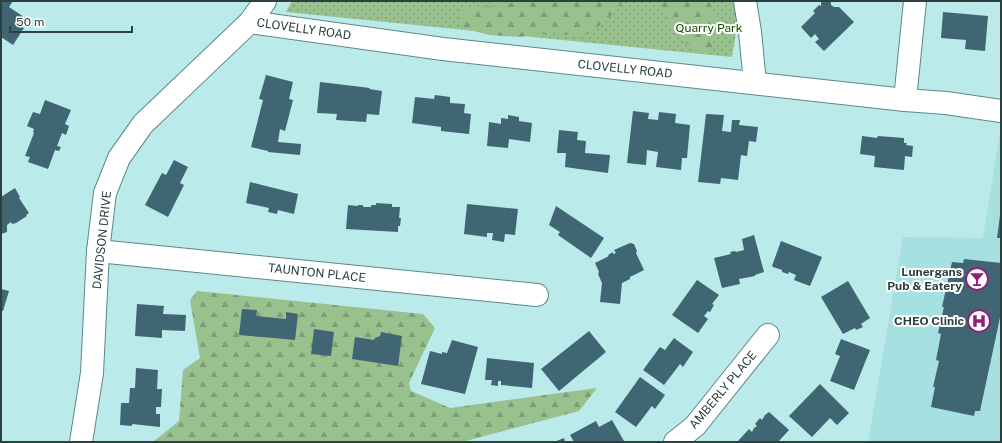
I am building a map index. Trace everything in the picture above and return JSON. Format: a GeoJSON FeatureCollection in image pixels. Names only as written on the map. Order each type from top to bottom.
{"type":"FeatureCollection","features":[{"type":"Feature","properties":{"kind":"street","name":"DAVIDSON DRIVE"},"geometry":{"type":"LineString","coordinates":[[81,442],[92,373],[98,252],[105,193],[119,158],[142,124],[250,22],[265,1]]}},
{"type":"Feature","properties":{"kind":"street"},"geometry":{"type":"LineString","coordinates":[[745,1],[750,32],[755,83]]}},
{"type":"Feature","properties":{"kind":"street"},"geometry":{"type":"LineString","coordinates":[[905,100],[915,1]]}},
{"type":"Feature","properties":{"kind":"street","name":"CLOVELLY ROAD"},"geometry":{"type":"LineString","coordinates":[[250,22],[443,49],[905,100],[946,103],[1001,111]]}},
{"type":"Feature","properties":{"kind":"street","name":"TAUNTON PLACE"},"geometry":{"type":"LineString","coordinates":[[98,252],[537,295]]}},
{"type":"Feature","properties":{"kind":"street","name":"AMBERLY PLACE"},"geometry":{"type":"LineString","coordinates":[[675,442],[696,426],[768,335]]}},
{"type":"Feature","properties":{"kind":"shaded area"},"geometry":{"type":"Polygon","coordinates":[[[1001,127],[1001,442],[868,442],[903,237],[983,238],[1001,127]]]}},
{"type":"Feature","properties":{"kind":"green space","name":"Quarry Park"},"geometry":{"type":"Polygon","coordinates":[[[292,1],[734,1],[737,26],[732,57],[286,12],[292,1]]]}},
{"type":"Feature","properties":{"kind":"green space"},"geometry":{"type":"Polygon","coordinates":[[[521,1],[624,1],[606,21],[587,34],[579,36],[548,33],[519,37],[489,35],[459,27],[461,12],[468,7],[498,6],[521,1]]]}},
{"type":"Feature","properties":{"kind":"green space"},"geometry":{"type":"Polygon","coordinates":[[[661,1],[709,1],[718,18],[713,48],[707,52],[699,51],[686,43],[672,29],[661,1]]]}},
{"type":"Feature","properties":{"kind":"green space"},"geometry":{"type":"Polygon","coordinates":[[[197,291],[423,314],[435,328],[409,383],[411,391],[450,408],[597,388],[579,411],[462,442],[153,442],[179,421],[183,370],[200,358],[190,300],[197,291]]]}},
{"type":"Feature","properties":{"kind":"building"},"geometry":{"type":"Polygon","coordinates":[[[1,1],[13,1],[9,7],[27,19],[21,27],[24,28],[13,45],[1,37],[1,1]]]}},
{"type":"Feature","properties":{"kind":"building"},"geometry":{"type":"Polygon","coordinates":[[[822,1],[831,1],[831,5],[834,7],[839,7],[854,22],[824,51],[815,42],[819,39],[815,34],[811,38],[801,27],[815,13],[813,11],[819,5],[821,6],[822,1]]]}},
{"type":"Feature","properties":{"kind":"building"},"geometry":{"type":"Polygon","coordinates":[[[943,12],[988,16],[985,51],[965,49],[966,40],[941,38],[943,12]]]}},
{"type":"Feature","properties":{"kind":"building"},"geometry":{"type":"Polygon","coordinates":[[[266,75],[293,82],[289,99],[293,100],[285,131],[280,129],[278,142],[301,144],[300,155],[268,152],[251,147],[263,100],[259,99],[266,75]]]}},
{"type":"Feature","properties":{"kind":"building"},"geometry":{"type":"Polygon","coordinates":[[[320,82],[370,88],[369,89],[382,91],[379,115],[367,114],[366,122],[336,120],[337,114],[317,113],[320,82]]]}},
{"type":"Feature","properties":{"kind":"building"},"geometry":{"type":"Polygon","coordinates":[[[435,95],[450,97],[450,103],[465,104],[464,113],[471,114],[469,134],[441,131],[441,127],[412,123],[415,97],[434,99],[435,95]]]}},
{"type":"Feature","properties":{"kind":"building"},"geometry":{"type":"Polygon","coordinates":[[[45,100],[71,110],[65,124],[69,126],[66,135],[62,133],[57,146],[61,147],[59,151],[55,150],[48,169],[28,162],[30,157],[25,156],[34,133],[34,129],[27,126],[33,112],[40,114],[45,100]]]}},
{"type":"Feature","properties":{"kind":"building"},"geometry":{"type":"Polygon","coordinates":[[[633,111],[649,113],[648,119],[658,120],[659,112],[676,114],[675,123],[690,125],[687,158],[682,158],[681,170],[656,167],[658,152],[647,150],[646,165],[627,163],[633,111]]]}},
{"type":"Feature","properties":{"kind":"building"},"geometry":{"type":"Polygon","coordinates":[[[706,114],[724,115],[722,131],[731,132],[732,120],[740,120],[739,125],[758,127],[756,142],[749,141],[747,156],[741,155],[738,180],[721,178],[720,184],[698,182],[706,114]]]}},
{"type":"Feature","properties":{"kind":"building"},"geometry":{"type":"Polygon","coordinates":[[[508,115],[519,117],[519,121],[532,123],[530,142],[509,139],[508,148],[487,146],[489,122],[501,124],[501,118],[508,119],[508,115]]]}},
{"type":"Feature","properties":{"kind":"building"},"geometry":{"type":"Polygon","coordinates":[[[559,130],[578,132],[577,140],[586,141],[585,153],[610,155],[608,173],[565,167],[566,153],[557,153],[559,130]]]}},
{"type":"Feature","properties":{"kind":"building"},"geometry":{"type":"Polygon","coordinates":[[[862,136],[877,138],[878,136],[904,138],[904,143],[907,143],[906,145],[913,146],[912,157],[905,156],[904,170],[874,167],[875,156],[860,154],[862,136]]]}},
{"type":"Feature","properties":{"kind":"building"},"geometry":{"type":"Polygon","coordinates":[[[174,160],[188,167],[180,183],[184,185],[168,217],[145,205],[162,173],[166,175],[174,160]]]}},
{"type":"Feature","properties":{"kind":"building"},"geometry":{"type":"Polygon","coordinates":[[[250,182],[298,194],[294,214],[278,210],[277,214],[268,212],[269,208],[246,203],[250,182]]]}},
{"type":"Feature","properties":{"kind":"building"},"geometry":{"type":"Polygon","coordinates":[[[15,188],[20,197],[19,198],[29,213],[16,223],[12,224],[11,222],[7,225],[7,232],[1,234],[1,197],[15,188]]]}},
{"type":"Feature","properties":{"kind":"building"},"geometry":{"type":"Polygon","coordinates":[[[376,203],[392,204],[392,207],[400,207],[399,218],[401,218],[400,226],[398,226],[398,232],[346,229],[348,205],[362,205],[364,207],[371,207],[371,205],[376,205],[376,203]]]}},
{"type":"Feature","properties":{"kind":"building"},"geometry":{"type":"Polygon","coordinates":[[[467,204],[518,209],[515,235],[505,234],[504,242],[492,240],[493,233],[487,233],[487,237],[464,234],[467,204]]]}},
{"type":"Feature","properties":{"kind":"building"},"geometry":{"type":"Polygon","coordinates":[[[556,206],[604,238],[591,258],[558,235],[560,232],[549,225],[556,206]]]}},
{"type":"Feature","properties":{"kind":"building"},"geometry":{"type":"Polygon","coordinates":[[[1000,215],[1001,238],[997,238],[1000,215]]]}},
{"type":"Feature","properties":{"kind":"building"},"geometry":{"type":"Polygon","coordinates":[[[754,235],[764,272],[755,276],[739,279],[740,284],[722,288],[714,258],[731,254],[730,252],[744,250],[742,239],[754,235]]]}},
{"type":"Feature","properties":{"kind":"building"},"geometry":{"type":"Polygon","coordinates":[[[781,241],[822,257],[810,286],[794,280],[796,275],[789,272],[788,274],[782,272],[782,270],[772,266],[781,241]]]}},
{"type":"Feature","properties":{"kind":"building"},"geometry":{"type":"Polygon","coordinates":[[[630,243],[634,244],[637,251],[636,253],[644,270],[622,283],[620,304],[600,302],[602,283],[595,263],[609,256],[608,255],[613,252],[613,254],[616,253],[614,250],[630,243]]]}},
{"type":"Feature","properties":{"kind":"building"},"geometry":{"type":"Polygon","coordinates":[[[964,259],[1001,263],[1001,313],[980,411],[975,411],[974,416],[931,407],[935,387],[933,387],[939,361],[936,360],[941,334],[938,333],[952,262],[963,263],[964,259]]]}},
{"type":"Feature","properties":{"kind":"building"},"geometry":{"type":"Polygon","coordinates":[[[697,280],[719,295],[712,304],[714,305],[710,312],[708,311],[704,316],[708,319],[698,333],[672,315],[697,280]]]}},
{"type":"Feature","properties":{"kind":"building"},"geometry":{"type":"Polygon","coordinates":[[[848,281],[870,318],[861,324],[863,327],[856,330],[855,328],[843,334],[821,297],[848,281]]]}},
{"type":"Feature","properties":{"kind":"building"},"geometry":{"type":"Polygon","coordinates":[[[1,289],[9,291],[3,311],[1,311],[1,289]]]}},
{"type":"Feature","properties":{"kind":"building"},"geometry":{"type":"Polygon","coordinates":[[[137,304],[164,306],[163,314],[186,315],[185,331],[162,330],[162,338],[135,336],[137,304]]]}},
{"type":"Feature","properties":{"kind":"building"},"geometry":{"type":"Polygon","coordinates":[[[242,309],[257,310],[256,316],[286,319],[286,312],[298,314],[295,340],[239,335],[242,309]]]}},
{"type":"Feature","properties":{"kind":"building"},"geometry":{"type":"Polygon","coordinates":[[[314,329],[334,332],[331,356],[311,354],[314,329]]]}},
{"type":"Feature","properties":{"kind":"building"},"geometry":{"type":"Polygon","coordinates":[[[589,331],[606,352],[559,391],[541,369],[589,331]]]}},
{"type":"Feature","properties":{"kind":"building"},"geometry":{"type":"Polygon","coordinates":[[[381,332],[402,336],[398,366],[352,359],[355,337],[374,340],[380,336],[381,332]]]}},
{"type":"Feature","properties":{"kind":"building"},"geometry":{"type":"Polygon","coordinates":[[[674,338],[693,352],[683,367],[680,364],[664,385],[643,370],[660,347],[665,350],[674,338]]]}},
{"type":"Feature","properties":{"kind":"building"},"geometry":{"type":"Polygon","coordinates":[[[841,339],[870,350],[854,390],[830,381],[840,356],[835,354],[841,339]]]}},
{"type":"Feature","properties":{"kind":"building"},"geometry":{"type":"Polygon","coordinates":[[[452,340],[478,347],[465,394],[421,384],[430,351],[442,354],[442,352],[447,353],[452,340]]]}},
{"type":"Feature","properties":{"kind":"building"},"geometry":{"type":"Polygon","coordinates":[[[487,358],[534,363],[532,388],[501,385],[501,381],[498,381],[498,386],[491,385],[492,380],[485,380],[487,358]]]}},
{"type":"Feature","properties":{"kind":"building"},"geometry":{"type":"Polygon","coordinates":[[[136,368],[158,370],[157,389],[162,389],[161,407],[156,407],[156,414],[160,414],[160,427],[132,424],[132,426],[120,425],[121,403],[129,403],[130,388],[135,388],[136,368]]]}},
{"type":"Feature","properties":{"kind":"building"},"geometry":{"type":"Polygon","coordinates":[[[640,377],[665,395],[655,409],[652,406],[636,427],[615,412],[640,377]]]}},
{"type":"Feature","properties":{"kind":"building"},"geometry":{"type":"Polygon","coordinates":[[[820,384],[849,413],[837,425],[830,418],[812,437],[789,416],[820,384]]]}},
{"type":"Feature","properties":{"kind":"building"},"geometry":{"type":"Polygon","coordinates":[[[769,412],[789,430],[778,442],[737,442],[749,429],[752,432],[757,426],[755,424],[760,418],[762,420],[769,412]]]}},
{"type":"Feature","properties":{"kind":"building"},"geometry":{"type":"Polygon","coordinates":[[[612,420],[624,441],[574,442],[570,435],[596,421],[599,427],[612,420]]]}},
{"type":"Feature","properties":{"kind":"building"},"geometry":{"type":"Polygon","coordinates":[[[564,438],[565,442],[554,442],[564,438]]]}},
{"type":"Feature","properties":{"kind":"place","name":"Lunergans Pub & Eatery"},"geometry":{"type":"Point","coordinates":[977,279]}},
{"type":"Feature","properties":{"kind":"place","name":"CHEO Clinic"},"geometry":{"type":"Point","coordinates":[979,321]}}]}
